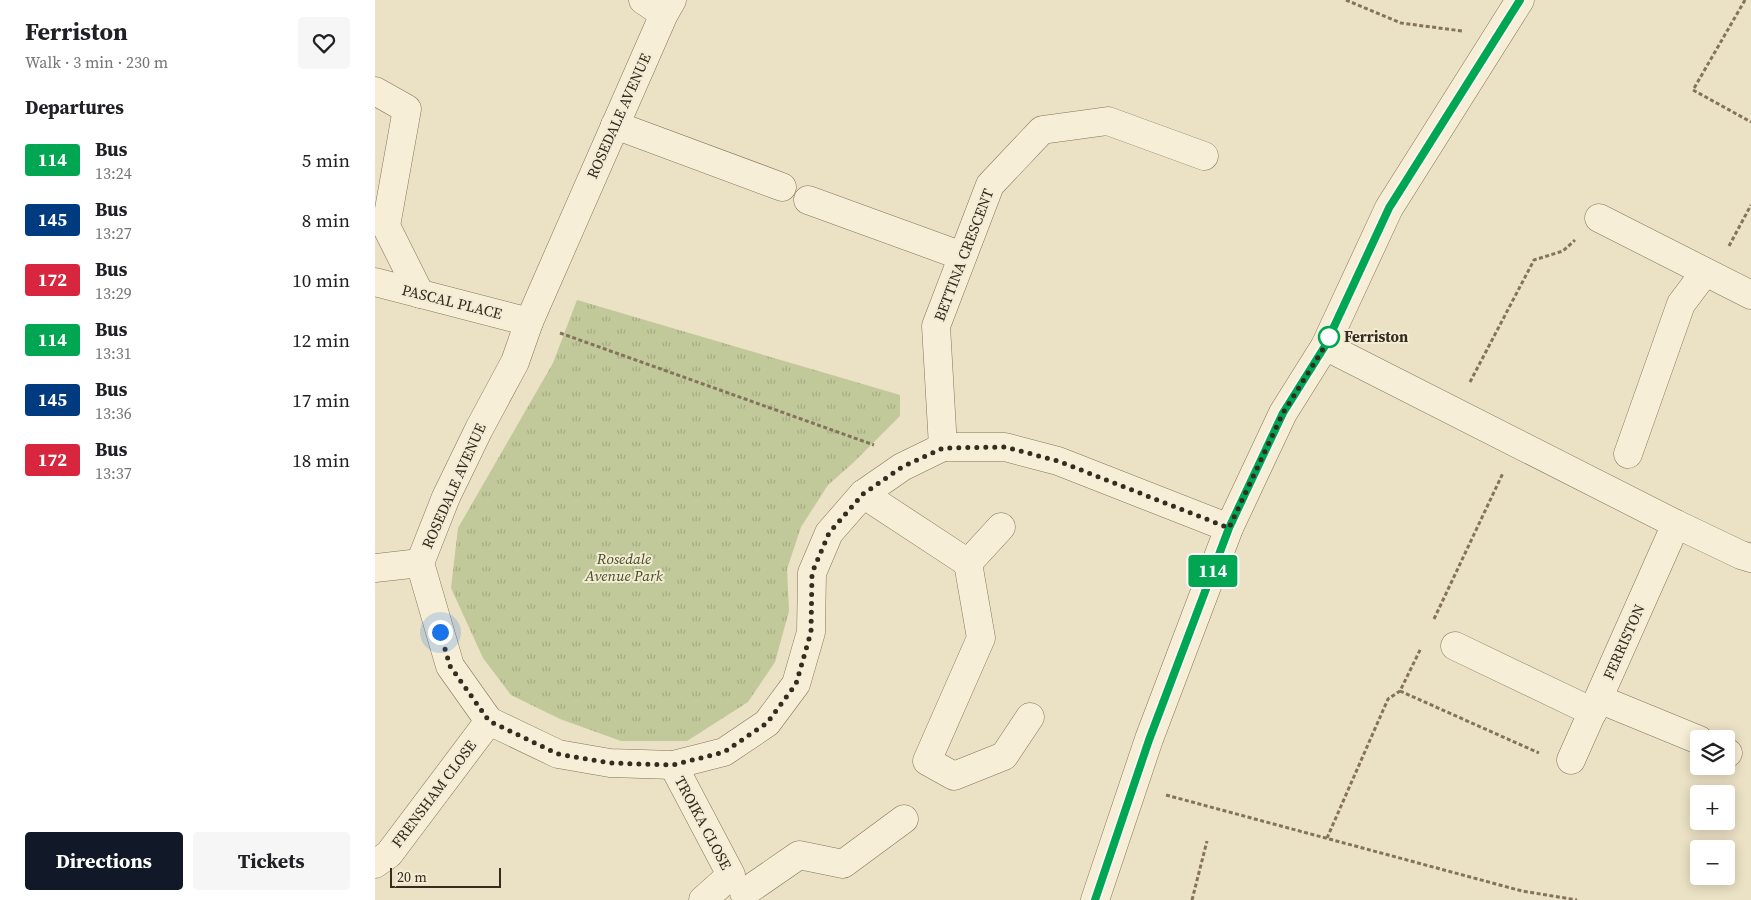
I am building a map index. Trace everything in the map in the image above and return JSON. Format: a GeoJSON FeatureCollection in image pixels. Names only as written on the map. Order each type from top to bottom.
{"type":"FeatureCollection","features":[{"type":"Feature","properties":{"kind":"street"},"geometry":{"type":"LineString","coordinates":[[1095,900],[1149,740],[1229,528],[1283,413],[1325,346],[1389,208],[1520,0]]}},
{"type":"Feature","properties":{"kind":"street","name":"ROSEDALE AVENUE"},"geometry":{"type":"LineString","coordinates":[[660,5],[615,125],[529,322],[515,362],[479,429],[446,498],[420,563],[450,666],[489,721],[558,754],[610,763],[673,765],[724,752],[767,723],[796,684],[811,632],[812,573],[829,533],[863,494],[902,467],[943,448],[1005,447],[1058,461],[1229,528]]}},
{"type":"Feature","properties":{"kind":"street"},"geometry":{"type":"LineString","coordinates":[[375,91],[407,109],[386,226],[420,294]]}},
{"type":"Feature","properties":{"kind":"street","name":"BETTINA CRESCENT"},"geometry":{"type":"LineString","coordinates":[[943,448],[936,326],[990,185],[1042,130],[1108,121],[1203,156]]}},
{"type":"Feature","properties":{"kind":"street"},"geometry":{"type":"LineString","coordinates":[[615,125],[782,187]]}},
{"type":"Feature","properties":{"kind":"street"},"geometry":{"type":"LineString","coordinates":[[808,200],[962,256]]}},
{"type":"Feature","properties":{"kind":"street"},"geometry":{"type":"LineString","coordinates":[[1599,218],[1751,295]]}},
{"type":"Feature","properties":{"kind":"street"},"geometry":{"type":"LineString","coordinates":[[1628,454],[1681,304],[1709,274]]}},
{"type":"Feature","properties":{"kind":"street","name":"PASCAL PLACE"},"geometry":{"type":"LineString","coordinates":[[375,282],[529,322]]}},
{"type":"Feature","properties":{"kind":"street"},"geometry":{"type":"LineString","coordinates":[[1325,346],[1676,524],[1751,558]]}},
{"type":"Feature","properties":{"kind":"street"},"geometry":{"type":"LineString","coordinates":[[863,494],[968,563],[981,638],[927,761],[954,776],[1004,756],[1030,717]]}},
{"type":"Feature","properties":{"kind":"street","name":"FERRISTON"},"geometry":{"type":"LineString","coordinates":[[1571,760],[1676,524]]}},
{"type":"Feature","properties":{"kind":"street"},"geometry":{"type":"LineString","coordinates":[[968,563],[1001,527]]}},
{"type":"Feature","properties":{"kind":"street"},"geometry":{"type":"LineString","coordinates":[[375,568],[420,563]]}},
{"type":"Feature","properties":{"kind":"street"},"geometry":{"type":"LineString","coordinates":[[1455,646],[1596,705],[1690,737]]}},
{"type":"Feature","properties":{"kind":"street","name":"FRENSHAM CLOSE"},"geometry":{"type":"LineString","coordinates":[[375,864],[389,854],[489,721]]}},
{"type":"Feature","properties":{"kind":"street","name":"TROIKA CLOSE"},"geometry":{"type":"LineString","coordinates":[[673,765],[742,889],[703,900]]}},
{"type":"Feature","properties":{"kind":"street"},"geometry":{"type":"LineString","coordinates":[[742,889],[799,854],[843,864],[904,819]]}},
{"type":"Feature","properties":{"kind":"path"},"geometry":{"type":"LineString","coordinates":[[1346,0],[1401,23],[1497,36]]}},
{"type":"Feature","properties":{"kind":"path"},"geometry":{"type":"LineString","coordinates":[[1745,0],[1693,90],[1751,122]]}},
{"type":"Feature","properties":{"kind":"path"},"geometry":{"type":"LineString","coordinates":[[1709,274],[1751,205]]}},
{"type":"Feature","properties":{"kind":"path"},"geometry":{"type":"LineString","coordinates":[[1454,412],[1534,260],[1563,251],[1599,218]]}},
{"type":"Feature","properties":{"kind":"path"},"geometry":{"type":"LineString","coordinates":[[529,322],[881,448],[902,467]]}},
{"type":"Feature","properties":{"kind":"path"},"geometry":{"type":"LineString","coordinates":[[1400,691],[1568,766],[1571,760]]}},
{"type":"Feature","properties":{"kind":"path"},"geometry":{"type":"LineString","coordinates":[[1134,786],[1522,890],[1577,900]]}},
{"type":"Feature","properties":{"kind":"path"},"geometry":{"type":"LineString","coordinates":[[1192,900],[1207,840]]}},
{"type":"Feature","properties":{"kind":"green space","name":"Rosedale Avenue Park"},"geometry":{"type":"Polygon","coordinates":[[[577,300],[900,395],[900,416],[828,485],[801,527],[787,569],[789,611],[775,662],[748,702],[687,741],[621,741],[560,719],[511,695],[483,658],[451,588],[458,528],[553,363],[577,300]]]}},
{"type":"Feature","properties":{"kind":"bus line","name":"114"},"geometry":{"type":"LineString","coordinates":[[1095,900],[1149,740],[1229,528],[1283,413],[1325,346],[1389,208],[1520,0]]}},
{"type":"Feature","properties":{"kind":"place","name":"Ferriston"},"geometry":{"type":"Point","coordinates":[1329,337]}},
{"type":"Feature","properties":{"kind":"route"},"geometry":{"type":"LineString","coordinates":[[440,632],[450,666],[489,721],[558,754],[610,763],[673,765],[724,752],[767,723],[796,684],[811,632],[812,573],[829,533],[863,494],[902,467],[943,448],[1005,447],[1058,461],[1229,528],[1283,413],[1325,346],[1333,328],[1329,337]]}}]}
